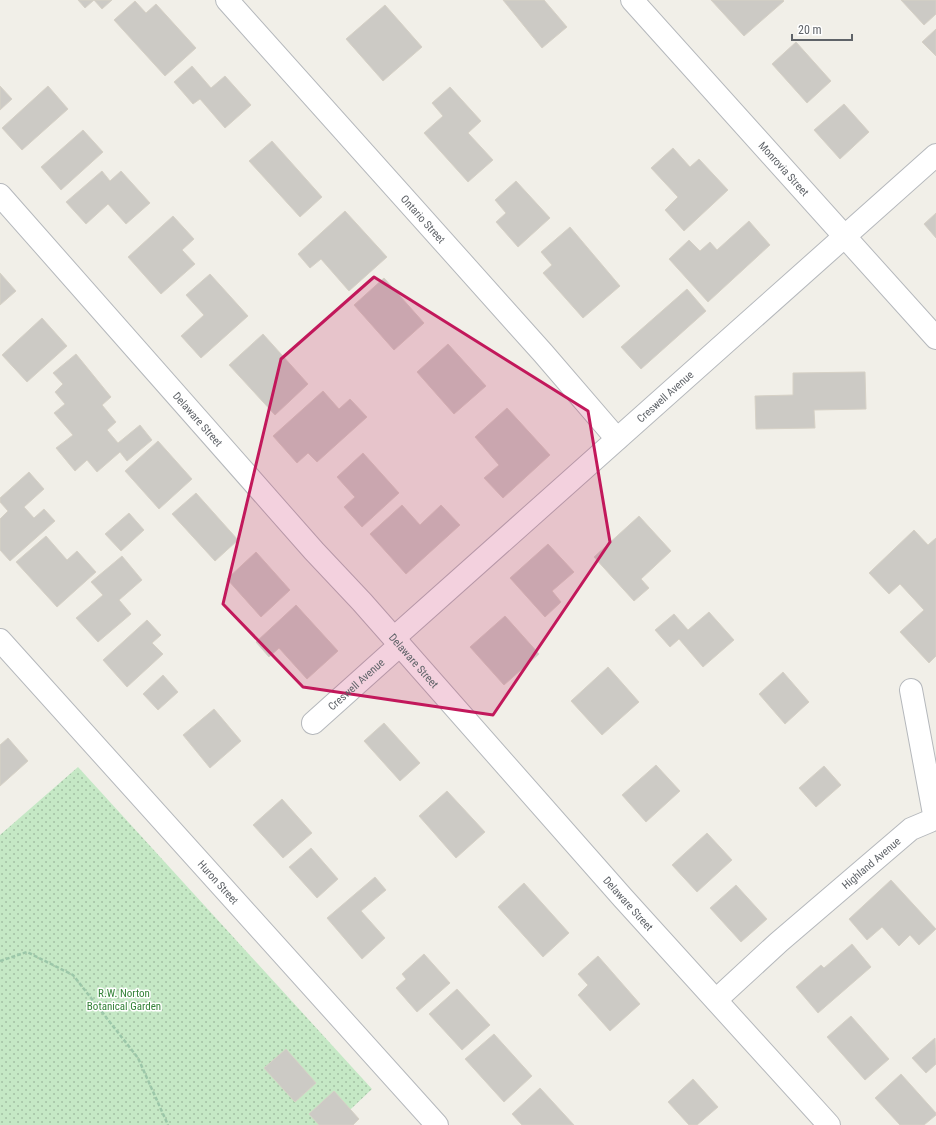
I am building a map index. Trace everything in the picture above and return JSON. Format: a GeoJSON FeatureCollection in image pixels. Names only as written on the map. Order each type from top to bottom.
{"type":"FeatureCollection","features":[{"type":"Feature","properties":{"kind":"street","name":"Ontario Street"},"geometry":{"type":"LineString","coordinates":[[227,0],[543,353],[618,440]]}},
{"type":"Feature","properties":{"kind":"street","name":"Monrovia Street"},"geometry":{"type":"LineString","coordinates":[[632,0],[936,338]]}},
{"type":"Feature","properties":{"kind":"street","name":"Creswell Avenue"},"geometry":{"type":"LineString","coordinates":[[313,724],[397,642],[618,440],[936,155]]}},
{"type":"Feature","properties":{"kind":"street","name":"Delaware Street"},"geometry":{"type":"LineString","coordinates":[[0,195],[623,898],[829,1125]]}},
{"type":"Feature","properties":{"kind":"street","name":"Huron Street"},"geometry":{"type":"LineString","coordinates":[[0,640],[437,1125]]}},
{"type":"Feature","properties":{"kind":"street","name":"Highland Avenue"},"geometry":{"type":"LineString","coordinates":[[716,1000],[779,942],[911,829],[933,821],[934,814],[911,690]]}},
{"type":"Feature","properties":{"kind":"path"},"geometry":{"type":"LineString","coordinates":[[0,961],[27,952],[73,975],[138,1058],[168,1125]]}},
{"type":"Feature","properties":{"kind":"highlighted area"},"geometry":{"type":"Polygon","coordinates":[[[374,277],[588,411],[610,542],[493,715],[303,687],[223,604],[281,359],[374,277]]]}},
{"type":"Feature","properties":{"kind":"green space","name":"R.W. Norton Botanical Garden"},"geometry":{"type":"Polygon","coordinates":[[[78,767],[372,1089],[334,1125],[0,1125],[0,835],[78,767]]]}},
{"type":"Feature","properties":{"kind":"building"},"geometry":{"type":"Polygon","coordinates":[[[78,0],[94,0],[85,8],[78,0]]]}},
{"type":"Feature","properties":{"kind":"building"},"geometry":{"type":"Polygon","coordinates":[[[94,0],[112,0],[102,9],[94,0]]]}},
{"type":"Feature","properties":{"kind":"building"},"geometry":{"type":"Polygon","coordinates":[[[503,0],[544,0],[567,27],[542,48],[503,0]]]}},
{"type":"Feature","properties":{"kind":"building"},"geometry":{"type":"Polygon","coordinates":[[[711,0],[783,0],[784,1],[744,36],[711,0]]]}},
{"type":"Feature","properties":{"kind":"building"},"geometry":{"type":"Polygon","coordinates":[[[901,0],[936,0],[936,14],[924,25],[901,0]]]}},
{"type":"Feature","properties":{"kind":"building"},"geometry":{"type":"Polygon","coordinates":[[[135,1],[146,13],[156,4],[196,48],[165,76],[114,20],[135,1]]]}},
{"type":"Feature","properties":{"kind":"building"},"geometry":{"type":"Polygon","coordinates":[[[385,5],[422,47],[383,81],[346,39],[385,5]]]}},
{"type":"Feature","properties":{"kind":"building"},"geometry":{"type":"Polygon","coordinates":[[[936,29],[936,56],[922,42],[936,29]]]}},
{"type":"Feature","properties":{"kind":"building"},"geometry":{"type":"Polygon","coordinates":[[[796,42],[831,81],[807,103],[772,64],[796,42]]]}},
{"type":"Feature","properties":{"kind":"building"},"geometry":{"type":"Polygon","coordinates":[[[192,66],[211,88],[225,76],[251,105],[225,128],[200,99],[193,104],[174,82],[192,66]]]}},
{"type":"Feature","properties":{"kind":"building"},"geometry":{"type":"Polygon","coordinates":[[[0,86],[12,99],[0,110],[0,86]]]}},
{"type":"Feature","properties":{"kind":"building"},"geometry":{"type":"Polygon","coordinates":[[[48,86],[68,109],[22,150],[2,128],[48,86]]]}},
{"type":"Feature","properties":{"kind":"building"},"geometry":{"type":"Polygon","coordinates":[[[450,87],[481,121],[468,133],[493,160],[468,182],[424,133],[443,116],[432,103],[450,87]]]}},
{"type":"Feature","properties":{"kind":"building"},"geometry":{"type":"Polygon","coordinates":[[[844,104],[869,132],[840,159],[814,130],[844,104]]]}},
{"type":"Feature","properties":{"kind":"building"},"geometry":{"type":"Polygon","coordinates":[[[83,130],[103,152],[61,190],[41,167],[83,130]]]}},
{"type":"Feature","properties":{"kind":"building"},"geometry":{"type":"Polygon","coordinates":[[[272,141],[322,197],[300,217],[249,161],[272,141]]]}},
{"type":"Feature","properties":{"kind":"building"},"geometry":{"type":"Polygon","coordinates":[[[673,148],[690,167],[699,159],[728,190],[684,231],[665,210],[678,197],[651,168],[673,148]]]}},
{"type":"Feature","properties":{"kind":"building"},"geometry":{"type":"Polygon","coordinates":[[[102,171],[110,181],[121,171],[150,203],[126,224],[108,204],[86,224],[66,202],[102,171]]]}},
{"type":"Feature","properties":{"kind":"building"},"geometry":{"type":"Polygon","coordinates":[[[516,181],[550,218],[518,247],[496,222],[506,213],[495,200],[516,181]]]}},
{"type":"Feature","properties":{"kind":"building"},"geometry":{"type":"Polygon","coordinates":[[[345,211],[387,257],[349,291],[321,259],[310,268],[298,254],[345,211]]]}},
{"type":"Feature","properties":{"kind":"building"},"geometry":{"type":"Polygon","coordinates":[[[936,213],[936,238],[924,224],[936,213]]]}},
{"type":"Feature","properties":{"kind":"building"},"geometry":{"type":"Polygon","coordinates":[[[173,216],[194,239],[182,250],[195,264],[161,294],[128,257],[173,216]]]}},
{"type":"Feature","properties":{"kind":"building"},"geometry":{"type":"Polygon","coordinates":[[[749,221],[770,245],[708,302],[669,259],[689,240],[700,251],[710,242],[717,250],[749,221]]]}},
{"type":"Feature","properties":{"kind":"building"},"geometry":{"type":"Polygon","coordinates":[[[570,227],[620,286],[583,318],[543,273],[552,265],[541,252],[570,227]]]}},
{"type":"Feature","properties":{"kind":"building"},"geometry":{"type":"Polygon","coordinates":[[[0,273],[16,291],[0,305],[0,273]]]}},
{"type":"Feature","properties":{"kind":"building"},"geometry":{"type":"Polygon","coordinates":[[[210,274],[248,316],[201,358],[181,336],[204,315],[186,295],[210,274]]]}},
{"type":"Feature","properties":{"kind":"building"},"geometry":{"type":"Polygon","coordinates":[[[384,278],[424,323],[394,350],[354,305],[384,278]]]}},
{"type":"Feature","properties":{"kind":"building"},"geometry":{"type":"Polygon","coordinates":[[[687,289],[706,311],[641,369],[621,347],[687,289]]]}},
{"type":"Feature","properties":{"kind":"building"},"geometry":{"type":"Polygon","coordinates":[[[42,318],[67,346],[27,382],[2,355],[42,318]]]}},
{"type":"Feature","properties":{"kind":"building"},"geometry":{"type":"Polygon","coordinates":[[[263,334],[308,384],[275,415],[229,365],[263,334]]]}},
{"type":"Feature","properties":{"kind":"building"},"geometry":{"type":"Polygon","coordinates":[[[448,344],[486,386],[454,414],[417,372],[448,344]]]}},
{"type":"Feature","properties":{"kind":"building"},"geometry":{"type":"Polygon","coordinates":[[[76,354],[111,397],[102,405],[116,422],[107,430],[118,443],[140,425],[152,440],[127,461],[120,452],[97,472],[87,460],[75,471],[56,448],[73,435],[54,413],[65,404],[55,392],[63,384],[53,373],[76,354]]]}},
{"type":"Feature","properties":{"kind":"building"},"geometry":{"type":"Polygon","coordinates":[[[865,372],[866,409],[814,410],[815,428],[756,429],[755,396],[793,395],[793,373],[865,372]]]}},
{"type":"Feature","properties":{"kind":"building"},"geometry":{"type":"Polygon","coordinates":[[[323,391],[339,409],[350,399],[367,417],[317,462],[308,453],[297,463],[273,436],[323,391]]]}},
{"type":"Feature","properties":{"kind":"building"},"geometry":{"type":"Polygon","coordinates":[[[507,408],[550,455],[503,498],[484,478],[499,465],[475,437],[507,408]]]}},
{"type":"Feature","properties":{"kind":"building"},"geometry":{"type":"Polygon","coordinates":[[[158,441],[192,479],[159,509],[125,471],[158,441]]]}},
{"type":"Feature","properties":{"kind":"building"},"geometry":{"type":"Polygon","coordinates":[[[363,453],[399,493],[362,527],[344,507],[355,497],[337,477],[363,453]]]}},
{"type":"Feature","properties":{"kind":"building"},"geometry":{"type":"Polygon","coordinates":[[[29,472],[44,489],[24,507],[34,518],[44,509],[55,521],[10,561],[0,550],[0,519],[8,511],[0,502],[0,498],[29,472]]]}},
{"type":"Feature","properties":{"kind":"building"},"geometry":{"type":"Polygon","coordinates":[[[196,493],[238,540],[215,561],[172,514],[196,493]]]}},
{"type":"Feature","properties":{"kind":"building"},"geometry":{"type":"Polygon","coordinates":[[[402,505],[420,525],[441,505],[460,525],[406,574],[370,534],[402,505]]]}},
{"type":"Feature","properties":{"kind":"building"},"geometry":{"type":"Polygon","coordinates":[[[129,513],[144,530],[121,551],[105,534],[129,513]]]}},
{"type":"Feature","properties":{"kind":"building"},"geometry":{"type":"Polygon","coordinates":[[[639,516],[671,551],[641,579],[649,588],[634,601],[594,557],[639,516]]]}},
{"type":"Feature","properties":{"kind":"building"},"geometry":{"type":"Polygon","coordinates":[[[914,530],[928,545],[936,538],[936,656],[929,663],[900,632],[924,610],[900,584],[889,594],[869,573],[914,530]]]}},
{"type":"Feature","properties":{"kind":"building"},"geometry":{"type":"Polygon","coordinates":[[[46,536],[67,560],[77,551],[96,572],[57,607],[16,562],[46,536]]]}},
{"type":"Feature","properties":{"kind":"building"},"geometry":{"type":"Polygon","coordinates":[[[548,544],[574,572],[552,591],[561,602],[545,617],[510,578],[548,544]]]}},
{"type":"Feature","properties":{"kind":"building"},"geometry":{"type":"Polygon","coordinates":[[[256,552],[290,590],[261,617],[227,579],[256,552]]]}},
{"type":"Feature","properties":{"kind":"building"},"geometry":{"type":"Polygon","coordinates":[[[122,556],[142,580],[119,600],[131,614],[98,642],[76,618],[103,595],[91,582],[122,556]]]}},
{"type":"Feature","properties":{"kind":"building"},"geometry":{"type":"Polygon","coordinates":[[[296,605],[338,651],[307,679],[279,648],[269,657],[256,642],[296,605]]]}},
{"type":"Feature","properties":{"kind":"building"},"geometry":{"type":"Polygon","coordinates":[[[709,612],[734,640],[703,667],[679,639],[670,647],[655,630],[674,614],[688,630],[709,612]]]}},
{"type":"Feature","properties":{"kind":"building"},"geometry":{"type":"Polygon","coordinates":[[[505,616],[539,654],[504,685],[470,647],[505,616]]]}},
{"type":"Feature","properties":{"kind":"building"},"geometry":{"type":"Polygon","coordinates":[[[147,620],[161,635],[152,643],[163,654],[127,687],[103,660],[147,620]]]}},
{"type":"Feature","properties":{"kind":"building"},"geometry":{"type":"Polygon","coordinates":[[[608,667],[639,702],[602,735],[571,701],[608,667]]]}},
{"type":"Feature","properties":{"kind":"building"},"geometry":{"type":"Polygon","coordinates":[[[783,672],[809,702],[785,724],[759,694],[783,672]]]}},
{"type":"Feature","properties":{"kind":"building"},"geometry":{"type":"Polygon","coordinates":[[[163,675],[178,692],[158,710],[143,694],[163,675]]]}},
{"type":"Feature","properties":{"kind":"building"},"geometry":{"type":"Polygon","coordinates":[[[214,709],[241,741],[210,768],[183,735],[214,709]]]}},
{"type":"Feature","properties":{"kind":"building"},"geometry":{"type":"Polygon","coordinates":[[[384,723],[420,763],[400,781],[364,741],[384,723]]]}},
{"type":"Feature","properties":{"kind":"building"},"geometry":{"type":"Polygon","coordinates":[[[8,738],[28,761],[0,786],[0,745],[8,738]]]}},
{"type":"Feature","properties":{"kind":"building"},"geometry":{"type":"Polygon","coordinates":[[[656,765],[680,791],[646,822],[622,795],[656,765]]]}},
{"type":"Feature","properties":{"kind":"building"},"geometry":{"type":"Polygon","coordinates":[[[824,766],[841,785],[816,807],[799,788],[824,766]]]}},
{"type":"Feature","properties":{"kind":"building"},"geometry":{"type":"Polygon","coordinates":[[[447,791],[485,832],[456,858],[419,816],[447,791]]]}},
{"type":"Feature","properties":{"kind":"building"},"geometry":{"type":"Polygon","coordinates":[[[282,799],[312,833],[283,858],[253,825],[282,799]]]}},
{"type":"Feature","properties":{"kind":"building"},"geometry":{"type":"Polygon","coordinates":[[[707,833],[732,860],[697,892],[672,865],[707,833]]]}},
{"type":"Feature","properties":{"kind":"building"},"geometry":{"type":"Polygon","coordinates":[[[311,848],[338,879],[317,898],[289,867],[311,848]]]}},
{"type":"Feature","properties":{"kind":"building"},"geometry":{"type":"Polygon","coordinates":[[[375,877],[386,890],[361,911],[385,938],[362,959],[327,918],[375,877]]]}},
{"type":"Feature","properties":{"kind":"building"},"geometry":{"type":"Polygon","coordinates":[[[891,880],[936,929],[919,945],[910,935],[899,946],[882,927],[867,940],[849,919],[891,880]]]}},
{"type":"Feature","properties":{"kind":"building"},"geometry":{"type":"Polygon","coordinates":[[[524,883],[569,933],[543,957],[498,907],[524,883]]]}},
{"type":"Feature","properties":{"kind":"building"},"geometry":{"type":"Polygon","coordinates":[[[736,885],[767,919],[741,942],[710,908],[736,885]]]}},
{"type":"Feature","properties":{"kind":"building"},"geometry":{"type":"Polygon","coordinates":[[[852,944],[871,967],[818,1013],[796,987],[821,965],[824,968],[852,944]]]}},
{"type":"Feature","properties":{"kind":"building"},"geometry":{"type":"Polygon","coordinates":[[[424,954],[450,983],[417,1012],[396,988],[406,979],[402,974],[424,954]]]}},
{"type":"Feature","properties":{"kind":"building"},"geometry":{"type":"Polygon","coordinates":[[[598,956],[640,1004],[610,1031],[578,995],[588,985],[578,974],[598,956]]]}},
{"type":"Feature","properties":{"kind":"building"},"geometry":{"type":"Polygon","coordinates":[[[457,989],[490,1025],[462,1050],[429,1014],[457,989]]]}},
{"type":"Feature","properties":{"kind":"building"},"geometry":{"type":"Polygon","coordinates":[[[851,1016],[889,1059],[865,1080],[827,1037],[851,1016]]]}},
{"type":"Feature","properties":{"kind":"building"},"geometry":{"type":"Polygon","coordinates":[[[494,1034],[532,1076],[504,1102],[465,1059],[494,1034]]]}},
{"type":"Feature","properties":{"kind":"building"},"geometry":{"type":"Polygon","coordinates":[[[935,1038],[936,1064],[926,1073],[912,1058],[935,1038]]]}},
{"type":"Feature","properties":{"kind":"building"},"geometry":{"type":"Polygon","coordinates":[[[286,1049],[316,1083],[295,1102],[264,1068],[286,1049]]]}},
{"type":"Feature","properties":{"kind":"building"},"geometry":{"type":"Polygon","coordinates":[[[901,1074],[936,1113],[936,1115],[924,1125],[900,1125],[875,1098],[901,1074]]]}},
{"type":"Feature","properties":{"kind":"building"},"geometry":{"type":"Polygon","coordinates":[[[693,1079],[718,1107],[697,1125],[689,1125],[668,1102],[693,1079]]]}},
{"type":"Feature","properties":{"kind":"building"},"geometry":{"type":"Polygon","coordinates":[[[540,1088],[574,1125],[522,1125],[512,1114],[540,1088]]]}},
{"type":"Feature","properties":{"kind":"building"},"geometry":{"type":"Polygon","coordinates":[[[334,1091],[359,1119],[353,1125],[319,1125],[309,1114],[334,1091]]]}}]}
